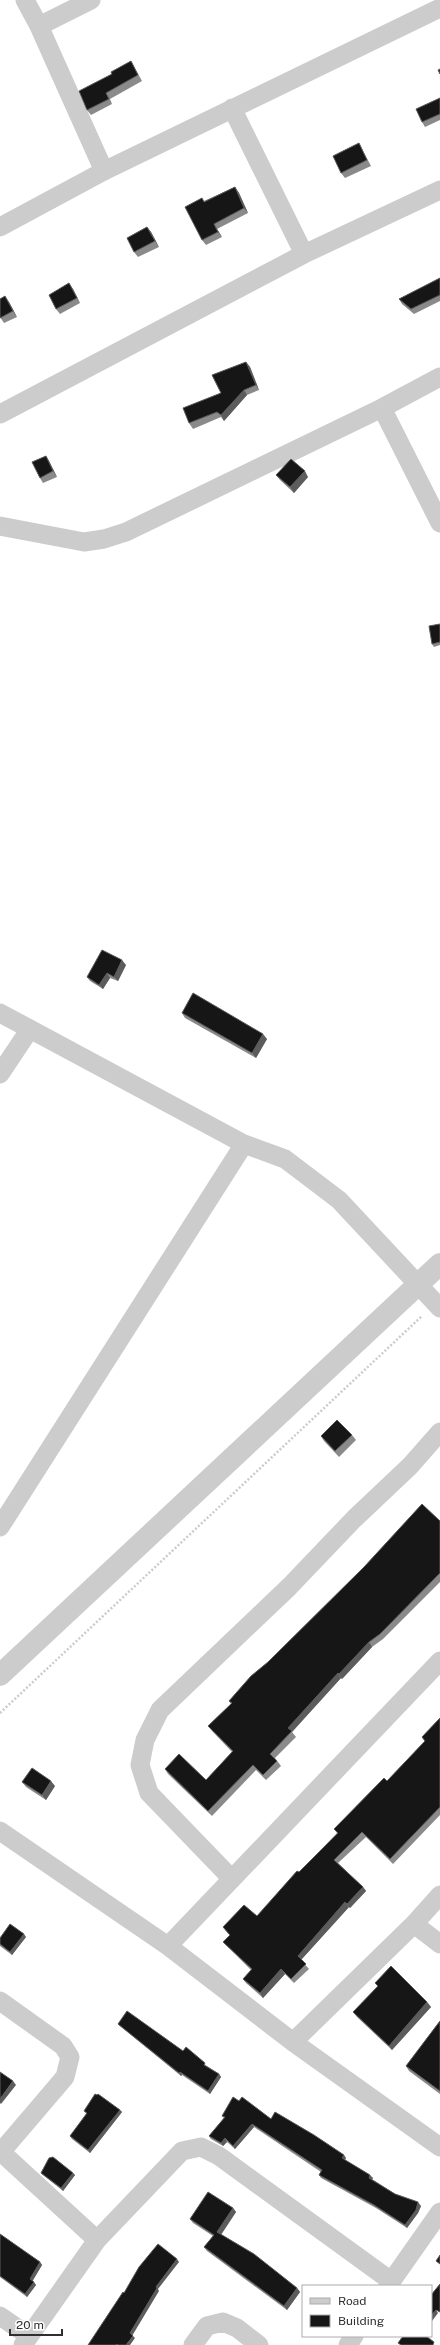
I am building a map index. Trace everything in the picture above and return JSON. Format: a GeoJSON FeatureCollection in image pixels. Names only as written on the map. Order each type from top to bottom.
{"type":"FeatureCollection","features":[{"type":"Feature","properties":{"kind":"street"},"geometry":{"type":"LineString","coordinates":[[25,0],[39,26],[104,171]]}},
{"type":"Feature","properties":{"kind":"street"},"geometry":{"type":"LineString","coordinates":[[39,26],[91,0]]}},
{"type":"Feature","properties":{"kind":"street"},"geometry":{"type":"LineString","coordinates":[[0,227],[104,171],[440,8]]}},
{"type":"Feature","properties":{"kind":"street"},"geometry":{"type":"LineString","coordinates":[[232,108],[304,254]]}},
{"type":"Feature","properties":{"kind":"street"},"geometry":{"type":"LineString","coordinates":[[0,414],[304,254],[440,190]]}},
{"type":"Feature","properties":{"kind":"street"},"geometry":{"type":"LineString","coordinates":[[0,526],[84,542],[104,539],[126,532],[382,408],[440,377]]}},
{"type":"Feature","properties":{"kind":"street"},"geometry":{"type":"LineString","coordinates":[[382,408],[440,523]]}},
{"type":"Feature","properties":{"kind":"street"},"geometry":{"type":"LineString","coordinates":[[0,1013],[244,1144],[284,1159],[339,1200],[420,1284],[438,1305]]}},
{"type":"Feature","properties":{"kind":"street"},"geometry":{"type":"LineString","coordinates":[[0,1074],[30,1029]]}},
{"type":"Feature","properties":{"kind":"street"},"geometry":{"type":"LineString","coordinates":[[0,1527],[244,1144]]}},
{"type":"Feature","properties":{"kind":"street"},"geometry":{"type":"LineString","coordinates":[[0,1675],[440,1264]]}},
{"type":"Feature","properties":{"kind":"street"},"geometry":{"type":"LineString","coordinates":[[232,1879],[149,1793],[140,1765],[145,1740],[160,1710],[289,1587],[354,1519],[410,1466],[440,1432]]}},
{"type":"Feature","properties":{"kind":"street"},"geometry":{"type":"LineString","coordinates":[[168,1946],[440,1661]]}},
{"type":"Feature","properties":{"kind":"street"},"geometry":{"type":"LineString","coordinates":[[0,1831],[168,1946],[294,2042],[440,2147]]}},
{"type":"Feature","properties":{"kind":"street"},"geometry":{"type":"LineString","coordinates":[[294,2042],[414,1924],[440,1895]]}},
{"type":"Feature","properties":{"kind":"street"},"geometry":{"type":"LineString","coordinates":[[414,1924],[440,1944]]}},
{"type":"Feature","properties":{"kind":"street"},"geometry":{"type":"LineString","coordinates":[[0,2001],[64,2046],[70,2057],[65,2077],[0,2151],[97,2240]]}},
{"type":"Feature","properties":{"kind":"street"},"geometry":{"type":"LineString","coordinates":[[0,2316],[26,2341],[97,2240],[182,2151],[201,2147],[219,2156],[390,2284],[440,2212]]}},
{"type":"Feature","properties":{"kind":"street"},"geometry":{"type":"LineString","coordinates":[[193,2345],[207,2326],[223,2322],[237,2328],[259,2345]]}},
{"type":"Feature","properties":{"kind":"path"},"geometry":{"type":"LineString","coordinates":[[0,1713],[438,1305]]}},
{"type":"Feature","properties":{"kind":"building"},"geometry":{"type":"Polygon","coordinates":[[[131,61],[138,75],[106,93],[109,99],[87,110],[79,91],[112,74],[111,72],[131,61]]]}},
{"type":"Feature","properties":{"kind":"building"},"geometry":{"type":"Polygon","coordinates":[[[440,98],[440,114],[422,122],[416,109],[440,98]]]}},
{"type":"Feature","properties":{"kind":"building"},"geometry":{"type":"Polygon","coordinates":[[[359,143],[367,160],[341,173],[333,156],[359,143]]]}},
{"type":"Feature","properties":{"kind":"building"},"geometry":{"type":"Polygon","coordinates":[[[235,187],[244,208],[214,224],[218,232],[202,240],[185,207],[202,198],[204,202],[235,187]]]}},
{"type":"Feature","properties":{"kind":"building"},"geometry":{"type":"Polygon","coordinates":[[[147,227],[155,241],[134,252],[127,238],[147,227]]]}},
{"type":"Feature","properties":{"kind":"building"},"geometry":{"type":"Polygon","coordinates":[[[440,278],[440,295],[411,309],[399,299],[440,278]]]}},
{"type":"Feature","properties":{"kind":"building"},"geometry":{"type":"Polygon","coordinates":[[[69,283],[77,298],[56,309],[49,295],[69,283]]]}},
{"type":"Feature","properties":{"kind":"building"},"geometry":{"type":"Polygon","coordinates":[[[5,296],[13,311],[0,318],[0,299],[5,296]]]}},
{"type":"Feature","properties":{"kind":"building"},"geometry":{"type":"Polygon","coordinates":[[[246,362],[256,385],[244,390],[221,415],[217,412],[189,423],[183,408],[221,393],[212,375],[246,362]]]}},
{"type":"Feature","properties":{"kind":"building"},"geometry":{"type":"Polygon","coordinates":[[[46,456],[53,471],[40,478],[32,462],[46,456]]]}},
{"type":"Feature","properties":{"kind":"building"},"geometry":{"type":"Polygon","coordinates":[[[291,459],[305,471],[290,487],[276,475],[291,459]]]}},
{"type":"Feature","properties":{"kind":"building"},"geometry":{"type":"Polygon","coordinates":[[[440,624],[440,642],[432,644],[429,626],[440,624]]]}},
{"type":"Feature","properties":{"kind":"building"},"geometry":{"type":"Polygon","coordinates":[[[102,950],[122,960],[114,977],[107,973],[99,985],[87,977],[102,950]]]}},
{"type":"Feature","properties":{"kind":"building"},"geometry":{"type":"Polygon","coordinates":[[[193,993],[263,1034],[252,1053],[182,1013],[193,993]]]}},
{"type":"Feature","properties":{"kind":"building"},"geometry":{"type":"Polygon","coordinates":[[[337,1420],[352,1435],[335,1451],[321,1436],[337,1420]]]}},
{"type":"Feature","properties":{"kind":"building"},"geometry":{"type":"Polygon","coordinates":[[[422,1504],[440,1521],[440,1573],[380,1634],[369,1642],[339,1674],[338,1673],[288,1728],[292,1731],[270,1754],[277,1761],[263,1775],[253,1765],[208,1811],[165,1769],[179,1754],[206,1780],[233,1751],[208,1726],[232,1703],[229,1701],[251,1676],[268,1662],[364,1567],[422,1504]]]}},
{"type":"Feature","properties":{"kind":"building"},"geometry":{"type":"Polygon","coordinates":[[[440,1718],[440,1807],[390,1859],[362,1832],[334,1860],[363,1887],[347,1904],[345,1902],[298,1956],[306,1964],[291,1979],[281,1969],[260,1993],[243,1979],[252,1969],[223,1942],[230,1935],[223,1927],[244,1905],[257,1916],[297,1871],[299,1872],[338,1833],[334,1829],[384,1778],[387,1781],[425,1741],[422,1737],[440,1718]]]}},
{"type":"Feature","properties":{"kind":"building"},"geometry":{"type":"Polygon","coordinates":[[[32,1768],[51,1781],[42,1795],[22,1782],[32,1768]]]}},
{"type":"Feature","properties":{"kind":"building"},"geometry":{"type":"Polygon","coordinates":[[[10,1924],[24,1934],[10,1952],[0,1944],[0,1938],[10,1924]]]}},
{"type":"Feature","properties":{"kind":"building"},"geometry":{"type":"Polygon","coordinates":[[[391,1966],[427,2002],[389,2046],[353,2012],[378,1986],[375,1983],[391,1966]]]}},
{"type":"Feature","properties":{"kind":"building"},"geometry":{"type":"Polygon","coordinates":[[[127,2011],[183,2051],[186,2047],[205,2063],[204,2065],[219,2074],[208,2091],[180,2072],[179,2073],[118,2024],[127,2011]]]}},
{"type":"Feature","properties":{"kind":"building"},"geometry":{"type":"Polygon","coordinates":[[[440,2021],[440,2091],[406,2066],[440,2021]]]}},
{"type":"Feature","properties":{"kind":"building"},"geometry":{"type":"Polygon","coordinates":[[[0,2072],[13,2081],[0,2099],[0,2072]]]}},
{"type":"Feature","properties":{"kind":"building"},"geometry":{"type":"Polygon","coordinates":[[[95,2094],[98,2094],[120,2110],[88,2150],[70,2136],[87,2113],[84,2111],[95,2094]]]}},
{"type":"Feature","properties":{"kind":"building"},"geometry":{"type":"Polygon","coordinates":[[[233,2097],[239,2101],[242,2097],[271,2119],[275,2112],[314,2135],[344,2155],[342,2158],[370,2175],[369,2178],[395,2194],[418,2202],[416,2210],[405,2225],[374,2205],[319,2175],[322,2170],[252,2124],[233,2146],[225,2138],[221,2143],[209,2136],[225,2117],[222,2116],[233,2097]]]}},
{"type":"Feature","properties":{"kind":"building"},"geometry":{"type":"Polygon","coordinates":[[[53,2157],[73,2173],[61,2188],[41,2173],[49,2158],[53,2157]]]}},
{"type":"Feature","properties":{"kind":"building"},"geometry":{"type":"Polygon","coordinates":[[[208,2192],[233,2208],[217,2232],[254,2254],[297,2288],[284,2306],[204,2247],[214,2235],[190,2219],[208,2192]]]}},
{"type":"Feature","properties":{"kind":"building"},"geometry":{"type":"Polygon","coordinates":[[[0,2234],[40,2262],[30,2279],[34,2282],[25,2294],[0,2276],[0,2234]]]}},
{"type":"Feature","properties":{"kind":"building"},"geometry":{"type":"Polygon","coordinates":[[[158,2244],[177,2259],[156,2287],[157,2288],[130,2333],[133,2336],[126,2345],[88,2345],[123,2292],[124,2293],[139,2267],[158,2244]]]}},
{"type":"Feature","properties":{"kind":"building"},"geometry":{"type":"Polygon","coordinates":[[[440,2255],[440,2264],[436,2261],[440,2255]]]}},
{"type":"Feature","properties":{"kind":"building"},"geometry":{"type":"Polygon","coordinates":[[[440,2284],[440,2312],[436,2310],[432,2315],[432,2294],[440,2284]]]}},
{"type":"Feature","properties":{"kind":"building"},"geometry":{"type":"Polygon","coordinates":[[[402,2337],[427,2337],[434,2342],[433,2345],[401,2345],[398,2343],[402,2337]]]}}]}
